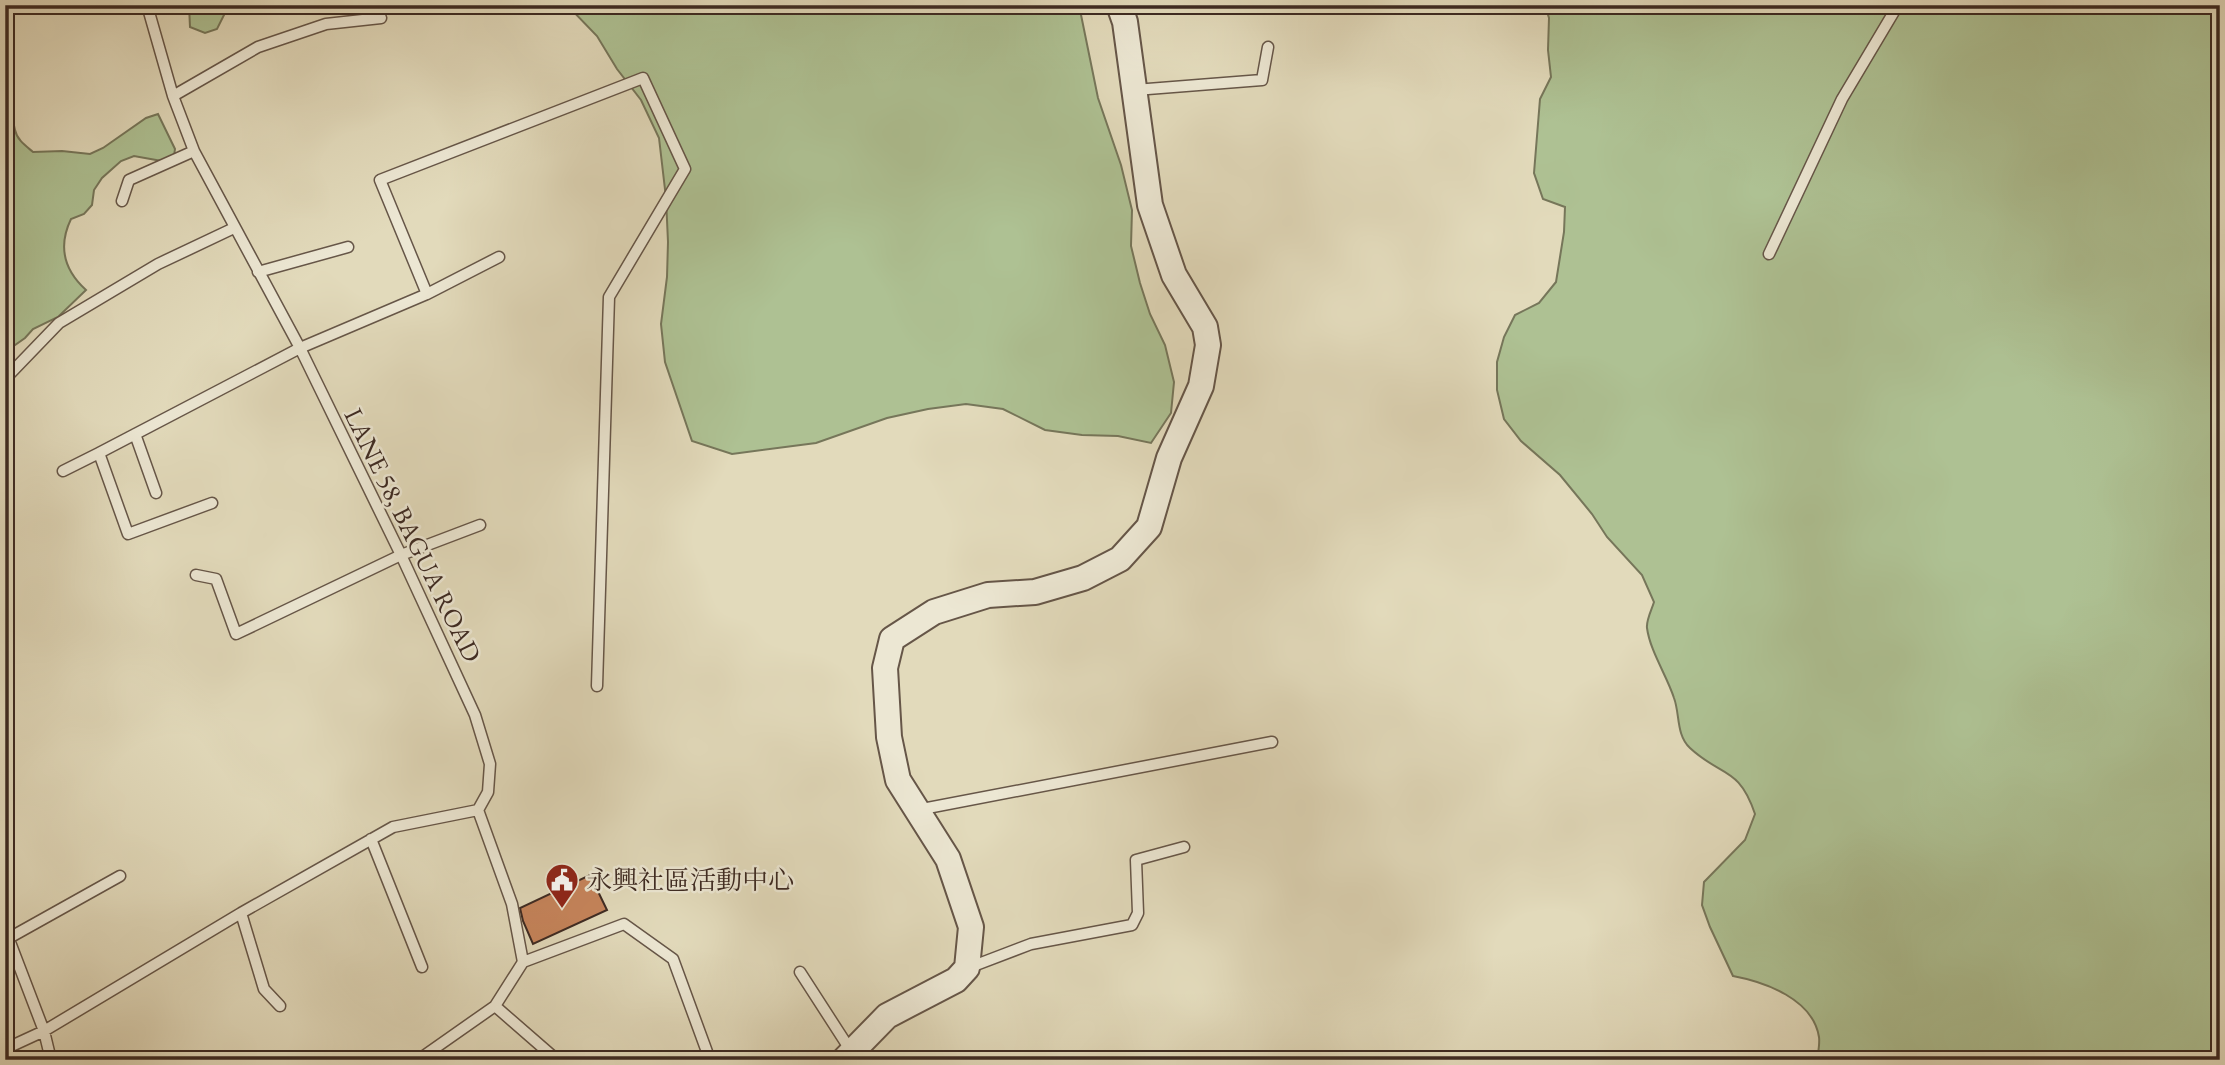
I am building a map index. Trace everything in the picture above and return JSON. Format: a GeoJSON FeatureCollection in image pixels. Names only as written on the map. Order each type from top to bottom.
{"type":"FeatureCollection","features":[{"type":"Feature","properties":{"kind":"street"},"geometry":{"type":"LineString","coordinates":[[848,1055],[887,1016],[956,980],[967,968],[971,928],[948,859],[898,780],[889,737],[885,668],[892,639],[934,612],[988,595],[1047,589],[1083,578],[1120,559],[1149,527],[1169,457],[1201,386],[1208,345],[1205,327],[1174,275],[1150,205],[1125,22],[1119,5]]}},
{"type":"Feature","properties":{"kind":"lane","name":"LANE 58, BAGUA ROAD"},"geometry":{"type":"LineString","coordinates":[[147,5],[173,96],[194,151],[300,348],[475,715],[490,764],[488,792],[478,810]]}},
{"type":"Feature","properties":{"kind":"lane"},"geometry":{"type":"LineString","coordinates":[[1769,254],[1842,99],[1898,5]]}},
{"type":"Feature","properties":{"kind":"lane"},"geometry":{"type":"LineString","coordinates":[[173,96],[258,47],[326,24],[381,18]]}},
{"type":"Feature","properties":{"kind":"lane"},"geometry":{"type":"LineString","coordinates":[[1135,90],[1262,80],[1268,47]]}},
{"type":"Feature","properties":{"kind":"lane"},"geometry":{"type":"LineString","coordinates":[[427,294],[380,180],[643,78],[685,169],[609,297],[597,686]]}},
{"type":"Feature","properties":{"kind":"lane"},"geometry":{"type":"LineString","coordinates":[[122,201],[129,180],[194,151]]}},
{"type":"Feature","properties":{"kind":"lane"},"geometry":{"type":"LineString","coordinates":[[5,379],[59,323],[158,264],[234,228]]}},
{"type":"Feature","properties":{"kind":"lane"},"geometry":{"type":"LineString","coordinates":[[258,272],[348,247]]}},
{"type":"Feature","properties":{"kind":"lane"},"geometry":{"type":"LineString","coordinates":[[63,471],[300,348],[427,294],[499,257]]}},
{"type":"Feature","properties":{"kind":"lane"},"geometry":{"type":"LineString","coordinates":[[135,434],[156,493]]}},
{"type":"Feature","properties":{"kind":"lane"},"geometry":{"type":"LineString","coordinates":[[99,453],[128,534],[212,503]]}},
{"type":"Feature","properties":{"kind":"lane"},"geometry":{"type":"LineString","coordinates":[[197,575],[216,579],[236,634],[401,555],[480,525]]}},
{"type":"Feature","properties":{"kind":"lane"},"geometry":{"type":"LineString","coordinates":[[916,810],[1272,742]]}},
{"type":"Feature","properties":{"kind":"lane"},"geometry":{"type":"LineString","coordinates":[[5,1049],[44,1031],[241,913],[393,827],[478,810],[512,904],[523,962]]}},
{"type":"Feature","properties":{"kind":"lane"},"geometry":{"type":"LineString","coordinates":[[371,839],[422,967]]}},
{"type":"Feature","properties":{"kind":"lane"},"geometry":{"type":"LineString","coordinates":[[967,968],[1031,944],[1132,925],[1139,913],[1136,860],[1184,848]]}},
{"type":"Feature","properties":{"kind":"lane"},"geometry":{"type":"LineString","coordinates":[[51,1060],[44,1031],[7,933],[120,876]]}},
{"type":"Feature","properties":{"kind":"lane"},"geometry":{"type":"LineString","coordinates":[[241,913],[264,989],[280,1006]]}},
{"type":"Feature","properties":{"kind":"lane"},"geometry":{"type":"LineString","coordinates":[[418,1060],[495,1006],[523,962],[624,924],[673,959],[710,1060]]}},
{"type":"Feature","properties":{"kind":"lane"},"geometry":{"type":"LineString","coordinates":[[800,972],[848,1055]]}},
{"type":"Feature","properties":{"kind":"lane"},"geometry":{"type":"LineString","coordinates":[[495,1006],[557,1060]]}},
{"type":"Feature","properties":{"kind":"green space"},"geometry":{"type":"Polygon","coordinates":[[[189,5],[229,5],[217,29],[205,33],[190,27],[189,5]]]}},
{"type":"Feature","properties":{"kind":"green space"},"geometry":{"type":"Polygon","coordinates":[[[567,5],[1079,5],[1098,98],[1121,165],[1132,210],[1131,246],[1140,283],[1150,314],[1165,345],[1174,382],[1171,413],[1151,443],[1118,436],[1045,430],[1003,409],[966,404],[887,418],[816,443],[732,454],[692,441],[665,362],[661,324],[668,242],[659,138],[641,100],[617,69],[597,36],[567,5]]]}},
{"type":"Feature","properties":{"kind":"green space"},"geometry":{"type":"Polygon","coordinates":[[[1545,5],[2220,5],[2220,1060],[1817,1060],[1819,1037],[1808,1012],[1786,994],[1733,976],[1702,905],[1704,882],[1745,840],[1755,814],[1749,799],[1736,780],[1701,757],[1682,737],[1676,704],[1649,637],[1647,622],[1654,602],[1642,575],[1607,537],[1560,475],[1521,441],[1504,419],[1497,390],[1497,362],[1504,337],[1515,315],[1539,303],[1556,282],[1564,232],[1565,207],[1543,199],[1534,173],[1540,99],[1551,77],[1549,18],[1545,5]]]}},
{"type":"Feature","properties":{"kind":"green space"},"geometry":{"type":"Polygon","coordinates":[[[5,30],[11,46],[11,96],[15,130],[20,140],[33,152],[90,154],[146,118],[158,114],[175,149],[173,163],[134,156],[121,161],[102,178],[94,190],[92,205],[84,214],[71,219],[65,239],[68,266],[86,290],[58,317],[33,329],[5,352],[5,30]]]}},
{"type":"Feature","properties":{"kind":"building","name":"永興社區活動中心"},"geometry":{"type":"Polygon","coordinates":[[[590,875],[607,910],[533,944],[520,908],[590,875]]]}},
{"type":"Feature","properties":{"kind":"place","name":"永興社區活動中心"},"geometry":{"type":"Point","coordinates":[562,910]}}]}
